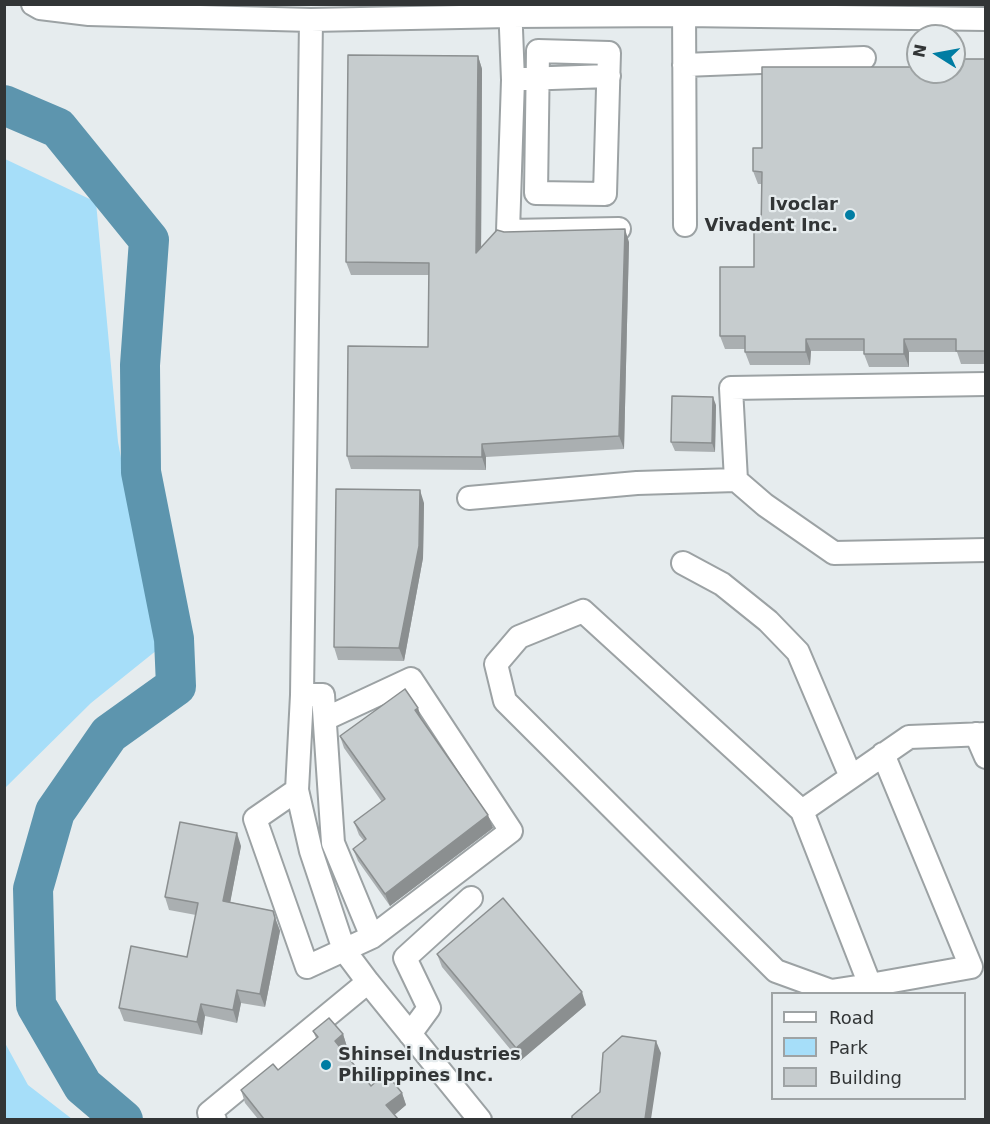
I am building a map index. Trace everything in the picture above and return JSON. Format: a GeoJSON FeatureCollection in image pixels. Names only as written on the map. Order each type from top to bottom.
{"type":"FeatureCollection","features":[{"type":"Feature","properties":{"kind":"street"},"geometry":{"type":"LineString","coordinates":[[33,4],[40,8],[255,12],[311,20],[510,10],[959,12],[986,19]]}},
{"type":"Feature","properties":{"kind":"street"},"geometry":{"type":"LineString","coordinates":[[510,10],[513,80],[508,231],[620,230]]}},
{"type":"Feature","properties":{"kind":"street"},"geometry":{"type":"LineString","coordinates":[[684,10],[685,225]]}},
{"type":"Feature","properties":{"kind":"street"},"geometry":{"type":"LineString","coordinates":[[311,20],[302,695],[297,790],[312,851],[344,950],[480,1119]]}},
{"type":"Feature","properties":{"kind":"street"},"geometry":{"type":"LineString","coordinates":[[684,65],[864,58]]}},
{"type":"Feature","properties":{"kind":"street"},"geometry":{"type":"LineString","coordinates":[[513,80],[537,78],[609,76],[605,194],[536,193],[537,78]]}},
{"type":"Feature","properties":{"kind":"street"},"geometry":{"type":"LineString","coordinates":[[736,480],[731,388],[986,384]]}},
{"type":"Feature","properties":{"kind":"street"},"geometry":{"type":"LineString","coordinates":[[469,498],[637,483],[736,480],[765,505],[834,553],[986,550]]}},
{"type":"Feature","properties":{"kind":"street"},"geometry":{"type":"LineString","coordinates":[[683,563],[722,584],[768,621],[798,652],[850,777]]}},
{"type":"Feature","properties":{"kind":"street"},"geometry":{"type":"LineString","coordinates":[[870,985],[802,811],[583,611],[519,637],[496,664],[505,702],[776,971],[831,991],[870,985],[971,967],[883,754]]}},
{"type":"Feature","properties":{"kind":"street"},"geometry":{"type":"LineString","coordinates":[[297,790],[255,819],[307,967],[372,937],[512,831],[411,679],[325,719]]}},
{"type":"Feature","properties":{"kind":"street"},"geometry":{"type":"LineString","coordinates":[[302,695],[323,695],[333,843],[372,937]]}},
{"type":"Feature","properties":{"kind":"street"},"geometry":{"type":"LineString","coordinates":[[802,811],[909,737],[981,734],[986,757]]}},
{"type":"Feature","properties":{"kind":"street"},"geometry":{"type":"LineString","coordinates":[[410,1034],[429,1008],[405,958],[471,898]]}},
{"type":"Feature","properties":{"kind":"street"},"geometry":{"type":"LineString","coordinates":[[215,1119],[209,1113],[368,982]]}},
{"type":"Feature","properties":{"kind":"green space"},"geometry":{"type":"Polygon","coordinates":[[[5,159],[96,202],[118,442],[157,650],[91,703],[5,788],[5,159]]]}},
{"type":"Feature","properties":{"kind":"green space"},"geometry":{"type":"Polygon","coordinates":[[[5,1043],[28,1085],[72,1119],[5,1119],[5,1043]]]}},
{"type":"Feature","properties":{"kind":"building"},"geometry":{"type":"Polygon","coordinates":[[[348,55],[478,56],[476,253],[497,230],[504,232],[625,229],[619,436],[482,444],[482,457],[347,456],[348,346],[428,347],[429,263],[346,262],[348,55]]]}},
{"type":"Feature","properties":{"kind":"building","name":"Ivoclar Vivadent Inc."},"geometry":{"type":"Polygon","coordinates":[[[966,59],[986,59],[986,351],[956,351],[956,339],[904,339],[904,354],[864,354],[864,339],[806,339],[806,352],[745,352],[745,336],[720,336],[720,267],[754,267],[754,232],[761,232],[762,172],[753,171],[753,148],[762,148],[762,67],[906,67],[906,84],[966,84],[966,59]]]}},
{"type":"Feature","properties":{"kind":"building"},"geometry":{"type":"Polygon","coordinates":[[[672,396],[713,397],[712,443],[671,442],[672,396]]]}},
{"type":"Feature","properties":{"kind":"building"},"geometry":{"type":"Polygon","coordinates":[[[336,489],[420,490],[419,546],[399,648],[334,647],[336,489]]]}},
{"type":"Feature","properties":{"kind":"building"},"geometry":{"type":"Polygon","coordinates":[[[405,689],[418,708],[415,710],[488,815],[385,894],[353,849],[366,839],[354,822],[385,799],[340,736],[405,689]]]}},
{"type":"Feature","properties":{"kind":"building"},"geometry":{"type":"Polygon","coordinates":[[[180,822],[237,833],[223,901],[273,911],[275,918],[260,994],[237,990],[233,1010],[201,1004],[197,1022],[119,1008],[131,946],[187,957],[198,903],[165,897],[180,822]]]}},
{"type":"Feature","properties":{"kind":"building"},"geometry":{"type":"Polygon","coordinates":[[[503,898],[582,992],[516,1048],[437,954],[503,898]]]}},
{"type":"Feature","properties":{"kind":"building","name":"Shinsei Industries Philippines Inc."},"geometry":{"type":"Polygon","coordinates":[[[329,1018],[343,1034],[335,1041],[371,1086],[386,1073],[402,1093],[386,1105],[398,1119],[264,1119],[241,1090],[273,1064],[278,1070],[318,1037],[313,1031],[329,1018]]]}},
{"type":"Feature","properties":{"kind":"building"},"geometry":{"type":"Polygon","coordinates":[[[622,1036],[656,1041],[645,1119],[572,1119],[572,1116],[600,1092],[603,1053],[622,1036]]]}},
{"type":"Feature","properties":{"kind":"waterway"},"geometry":{"type":"LineString","coordinates":[[4,105],[58,128],[149,240],[140,365],[141,472],[174,639],[176,686],[109,734],[55,812],[33,889],[36,1005],[83,1086],[123,1120]]}},
{"type":"Feature","properties":{"kind":"place","name":"Ivoclar Vivadent Inc."},"geometry":{"type":"Point","coordinates":[850,215]}},
{"type":"Feature","properties":{"kind":"place","name":"Shinsei Industries Philippines Inc."},"geometry":{"type":"Point","coordinates":[326,1065]}}]}
